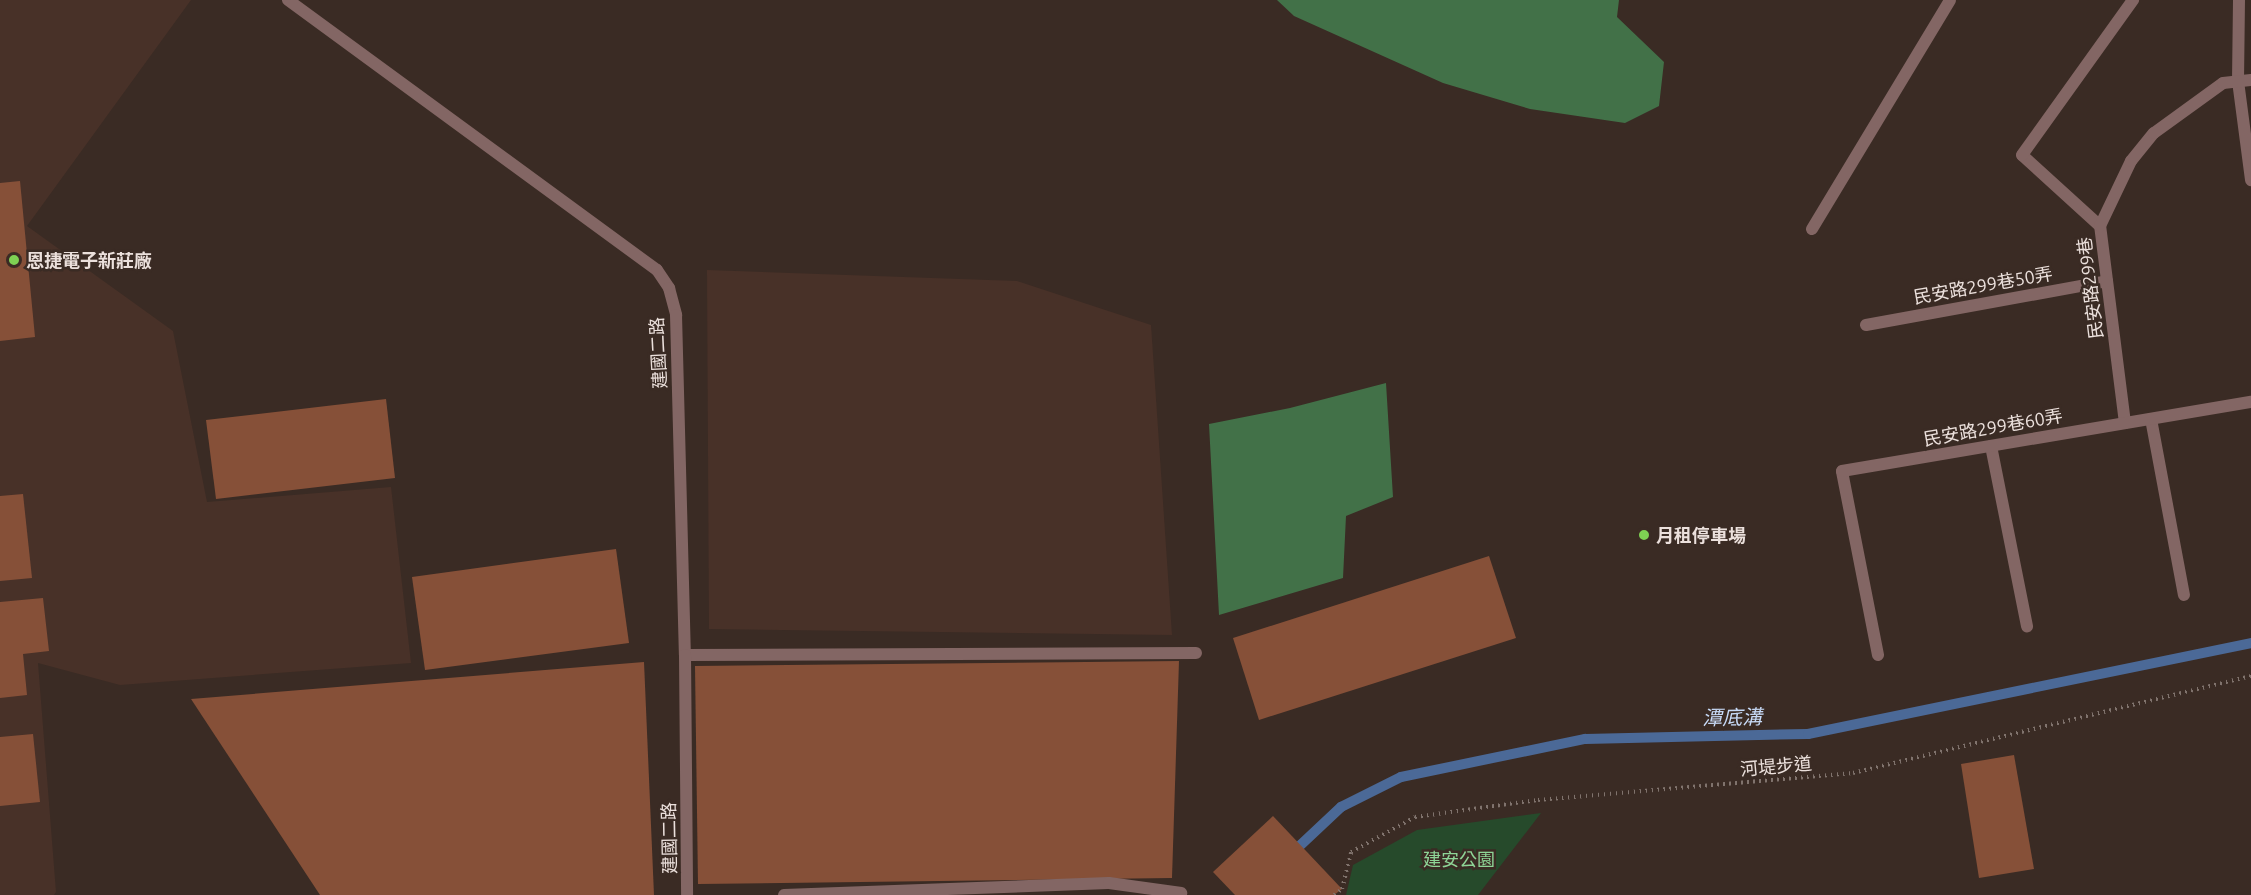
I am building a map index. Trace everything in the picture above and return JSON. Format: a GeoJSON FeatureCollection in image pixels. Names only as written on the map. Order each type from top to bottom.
{"type":"FeatureCollection","features":[{"type":"Feature","properties":{"kind":"street","name":"建國二路"},"geometry":{"type":"LineString","coordinates":[[288,0],[657,270],[669,288],[676,315],[685,655],[687,895]]}},
{"type":"Feature","properties":{"kind":"street"},"geometry":{"type":"LineString","coordinates":[[1812,228],[1950,0]]}},
{"type":"Feature","properties":{"kind":"street"},"geometry":{"type":"LineString","coordinates":[[2100,225],[2022,155],[2133,0]]}},
{"type":"Feature","properties":{"kind":"street"},"geometry":{"type":"LineString","coordinates":[[2239,0],[2238,81],[2251,180]]}},
{"type":"Feature","properties":{"kind":"street","name":"民安路299巷"},"geometry":{"type":"LineString","coordinates":[[2125,423],[2100,225],[2132,161],[2154,133],[2223,83],[2251,80]]}},
{"type":"Feature","properties":{"kind":"street","name":"民安路299巷50弄"},"geometry":{"type":"LineString","coordinates":[[1866,325],[2107,281]]}},
{"type":"Feature","properties":{"kind":"street","name":"民安路299巷60弄"},"geometry":{"type":"LineString","coordinates":[[1878,655],[1842,471],[2251,402]]}},
{"type":"Feature","properties":{"kind":"street"},"geometry":{"type":"LineString","coordinates":[[2151,419],[2184,595]]}},
{"type":"Feature","properties":{"kind":"street"},"geometry":{"type":"LineString","coordinates":[[1991,446],[2027,626]]}},
{"type":"Feature","properties":{"kind":"street"},"geometry":{"type":"LineString","coordinates":[[685,655],[1196,653]]}},
{"type":"Feature","properties":{"kind":"street"},"geometry":{"type":"LineString","coordinates":[[784,895],[1109,883],[1180,892]]}},
{"type":"Feature","properties":{"kind":"path","name":"河堤步道"},"geometry":{"type":"LineString","coordinates":[[1334,895],[1342,889],[1351,852],[1415,817],[1538,800],[1853,773],[2251,676]]}},
{"type":"Feature","properties":{"kind":"shaded area"},"geometry":{"type":"Polygon","coordinates":[[[0,0],[191,0],[27,226],[173,331],[207,502],[391,487],[411,663],[120,685],[38,663],[56,892],[54,895],[0,895],[0,0]]]}},
{"type":"Feature","properties":{"kind":"shaded area"},"geometry":{"type":"Polygon","coordinates":[[[707,270],[1017,281],[1151,325],[1172,635],[709,629],[707,270]]]}},
{"type":"Feature","properties":{"kind":"green space"},"geometry":{"type":"Polygon","coordinates":[[[1277,0],[1619,0],[1617,17],[1664,62],[1659,106],[1625,123],[1530,109],[1443,83],[1294,16],[1277,0]]]}},
{"type":"Feature","properties":{"kind":"green space"},"geometry":{"type":"Polygon","coordinates":[[[1386,383],[1393,497],[1346,516],[1343,578],[1219,615],[1209,424],[1290,408],[1386,383]]]}},
{"type":"Feature","properties":{"kind":"green space","name":"建安公園"},"geometry":{"type":"Polygon","coordinates":[[[1541,813],[1478,895],[1346,895],[1353,865],[1417,830],[1541,813]]]}},
{"type":"Feature","properties":{"kind":"building","name":"恩捷電子新莊廠"},"geometry":{"type":"Polygon","coordinates":[[[20,181],[35,337],[0,341],[0,183],[20,181]]]}},
{"type":"Feature","properties":{"kind":"building"},"geometry":{"type":"Polygon","coordinates":[[[386,399],[395,478],[216,499],[206,420],[386,399]]]}},
{"type":"Feature","properties":{"kind":"building"},"geometry":{"type":"Polygon","coordinates":[[[23,494],[32,578],[0,581],[0,496],[23,494]]]}},
{"type":"Feature","properties":{"kind":"building"},"geometry":{"type":"Polygon","coordinates":[[[616,549],[629,643],[425,670],[412,577],[616,549]]]}},
{"type":"Feature","properties":{"kind":"building"},"geometry":{"type":"Polygon","coordinates":[[[1489,556],[1516,638],[1259,720],[1233,638],[1489,556]]]}},
{"type":"Feature","properties":{"kind":"building"},"geometry":{"type":"Polygon","coordinates":[[[43,598],[49,651],[23,654],[27,695],[0,698],[0,602],[43,598]]]}},
{"type":"Feature","properties":{"kind":"building"},"geometry":{"type":"Polygon","coordinates":[[[1179,661],[1172,878],[698,884],[695,666],[1179,661]]]}},
{"type":"Feature","properties":{"kind":"building"},"geometry":{"type":"Polygon","coordinates":[[[644,662],[654,895],[320,895],[191,699],[644,662]]]}},
{"type":"Feature","properties":{"kind":"building"},"geometry":{"type":"Polygon","coordinates":[[[33,734],[40,802],[0,806],[0,737],[33,734]]]}},
{"type":"Feature","properties":{"kind":"building"},"geometry":{"type":"Polygon","coordinates":[[[2014,755],[2034,869],[1979,878],[1961,764],[2014,755]]]}},
{"type":"Feature","properties":{"kind":"building"},"geometry":{"type":"Polygon","coordinates":[[[1273,816],[1342,889],[1334,895],[1235,895],[1213,872],[1273,816]]]}},
{"type":"Feature","properties":{"kind":"waterway","name":"潭底溝"},"geometry":{"type":"LineString","coordinates":[[1291,854],[1341,807],[1401,777],[1585,739],[1808,734],[2251,643]]}},
{"type":"Feature","properties":{"kind":"place","name":"恩捷電子新莊廠"},"geometry":{"type":"Point","coordinates":[14,260]}},
{"type":"Feature","properties":{"kind":"place","name":"月租停車場"},"geometry":{"type":"Point","coordinates":[1644,535]}}]}
